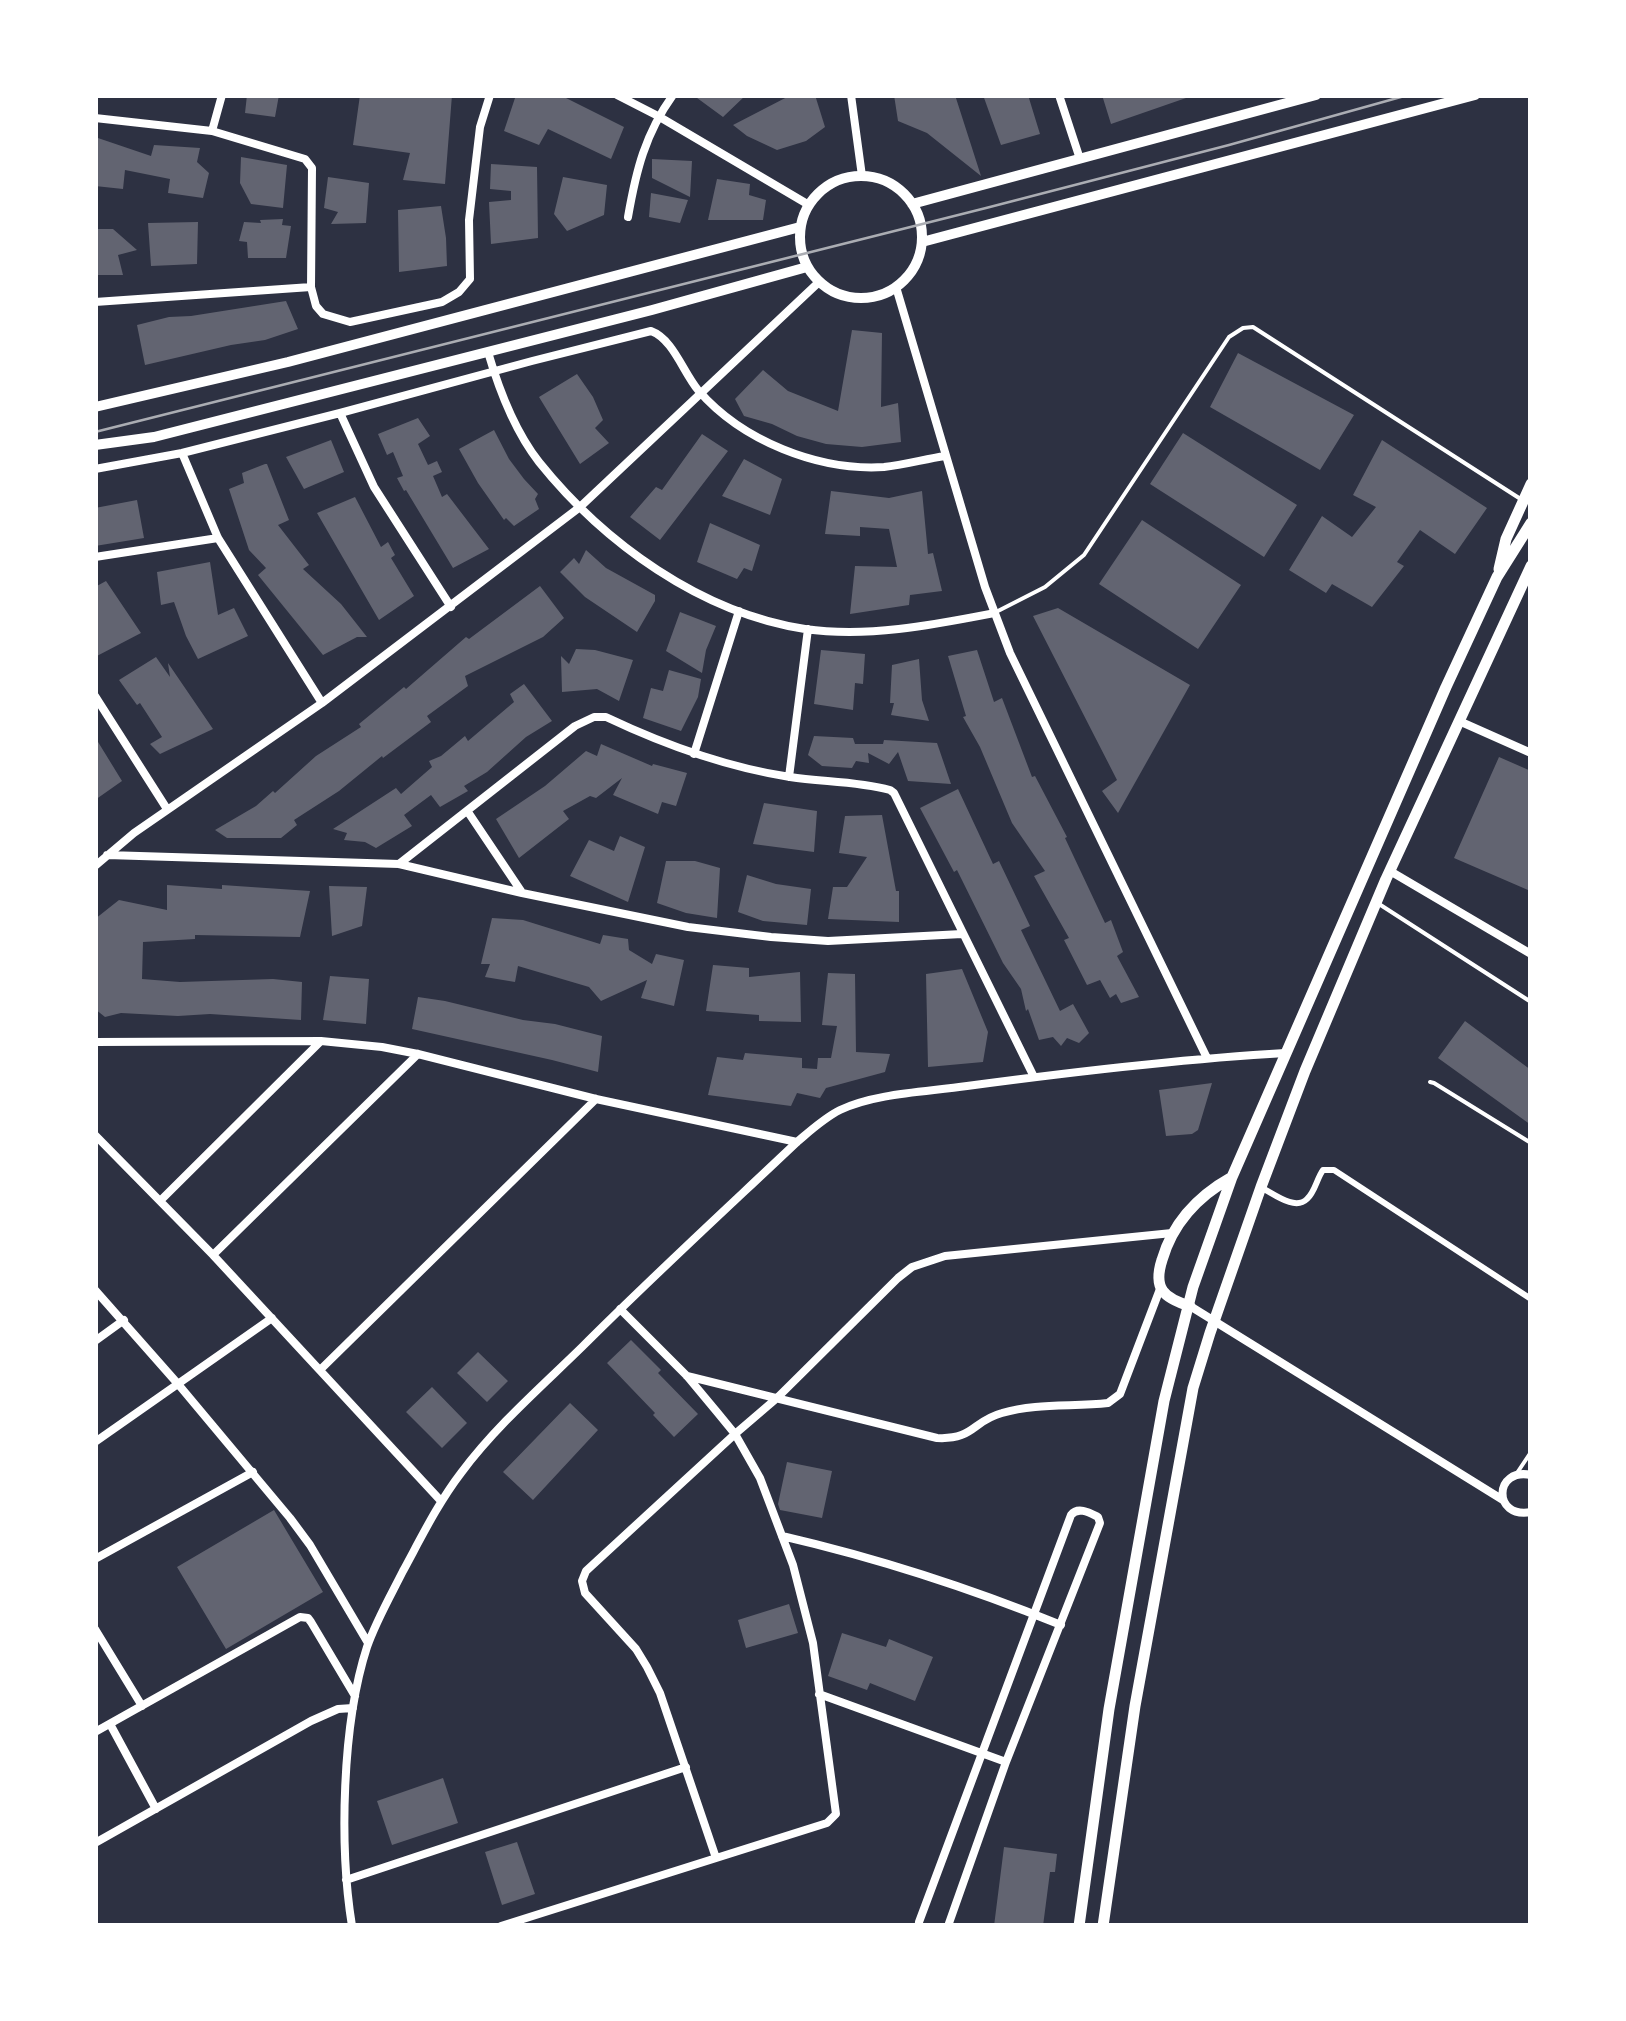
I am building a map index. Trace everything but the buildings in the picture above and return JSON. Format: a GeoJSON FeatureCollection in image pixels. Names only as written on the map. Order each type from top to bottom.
{"type":"FeatureCollection","features":[{"type":"Feature","properties":{"kind":"main road"},"geometry":{"type":"LineString","coordinates":[[1497,577],[1506,539],[1531,484]]}},
{"type":"Feature","properties":{"kind":"main road"},"geometry":{"type":"LineString","coordinates":[[1078,1926],[1109,1709],[1164,1401],[1193,1287],[1232,1177],[1285,1053],[1497,577],[1531,523]]}},
{"type":"Feature","properties":{"kind":"main road"},"geometry":{"type":"LineString","coordinates":[[1103,1926],[1135,1706],[1193,1388],[1305,1071],[1390,871],[1531,566]]}},
{"type":"Feature","properties":{"kind":"main road"},"geometry":{"type":"LineString","coordinates":[[1190,1306],[1167,1296],[1160,1289],[1157,1275],[1172,1233],[1196,1202],[1232,1177]]}},
{"type":"Feature","properties":{"kind":"street"},"geometry":{"type":"LineString","coordinates":[[212,131],[222,95]]}},
{"type":"Feature","properties":{"kind":"street"},"geometry":{"type":"LineString","coordinates":[[95,118],[212,131],[305,158],[312,168],[311,287],[316,306],[323,314],[350,322],[442,302],[470,280],[469,220],[480,127],[490,95]]}},
{"type":"Feature","properties":{"kind":"street"},"geometry":{"type":"LineString","coordinates":[[617,95],[809,204]]}},
{"type":"Feature","properties":{"kind":"street"},"geometry":{"type":"LineString","coordinates":[[628,217],[638,165],[658,116],[673,95]]}},
{"type":"Feature","properties":{"kind":"street"},"geometry":{"type":"LineString","coordinates":[[852,95],[862,176]]}},
{"type":"Feature","properties":{"kind":"street"},"geometry":{"type":"LineString","coordinates":[[1059,95],[1080,160]]}},
{"type":"Feature","properties":{"kind":"street"},"geometry":{"type":"LineString","coordinates":[[912,204],[1316,95]]}},
{"type":"Feature","properties":{"kind":"street"},"geometry":{"type":"LineString","coordinates":[[922,242],[1475,95]]}},
{"type":"Feature","properties":{"kind":"street"},"geometry":{"type":"LineString","coordinates":[[862,176],[878,178],[893,185],[912,204],[920,220],[922,242],[914,268],[896,287],[859,298],[837,294],[818,282],[801,250],[800,227],[809,204],[820,192],[834,182],[862,176]]}},
{"type":"Feature","properties":{"kind":"street"},"geometry":{"type":"LineString","coordinates":[[95,408],[288,362],[800,227]]}},
{"type":"Feature","properties":{"kind":"street"},"geometry":{"type":"LineString","coordinates":[[95,446],[154,437],[808,267]]}},
{"type":"Feature","properties":{"kind":"street"},"geometry":{"type":"LineString","coordinates":[[96,864],[167,809],[322,703],[580,507],[818,282]]}},
{"type":"Feature","properties":{"kind":"street"},"geometry":{"type":"LineString","coordinates":[[95,302],[311,287]]}},
{"type":"Feature","properties":{"kind":"street"},"geometry":{"type":"LineString","coordinates":[[896,287],[944,456],[1010,653],[1207,1058]]}},
{"type":"Feature","properties":{"kind":"street"},"geometry":{"type":"LineString","coordinates":[[95,469],[340,413],[651,331],[662,336],[701,393],[769,444],[802,457],[844,466],[886,466],[944,456]]}},
{"type":"Feature","properties":{"kind":"street"},"geometry":{"type":"LineString","coordinates":[[488,352],[509,411],[538,461],[606,532],[696,592],[738,611],[808,630],[898,630],[994,613]]}},
{"type":"Feature","properties":{"kind":"street"},"geometry":{"type":"LineString","coordinates":[[340,413],[374,487],[452,607]]}},
{"type":"Feature","properties":{"kind":"street"},"geometry":{"type":"LineString","coordinates":[[182,452],[218,538],[322,703]]}},
{"type":"Feature","properties":{"kind":"street"},"geometry":{"type":"LineString","coordinates":[[95,557],[218,538]]}},
{"type":"Feature","properties":{"kind":"street"},"geometry":{"type":"LineString","coordinates":[[694,754],[738,611]]}},
{"type":"Feature","properties":{"kind":"street"},"geometry":{"type":"LineString","coordinates":[[789,777],[808,630]]}},
{"type":"Feature","properties":{"kind":"street"},"geometry":{"type":"LineString","coordinates":[[95,696],[167,809]]}},
{"type":"Feature","properties":{"kind":"street"},"geometry":{"type":"LineString","coordinates":[[399,864],[575,726],[594,717],[606,716],[694,754],[737,767],[886,788],[894,793],[1034,1077]]}},
{"type":"Feature","properties":{"kind":"street"},"geometry":{"type":"LineString","coordinates":[[1459,721],[1531,754]]}},
{"type":"Feature","properties":{"kind":"street"},"geometry":{"type":"LineString","coordinates":[[468,812],[522,893]]}},
{"type":"Feature","properties":{"kind":"street"},"geometry":{"type":"LineString","coordinates":[[107,855],[399,864],[688,927],[771,938],[828,940],[962,934]]}},
{"type":"Feature","properties":{"kind":"street"},"geometry":{"type":"LineString","coordinates":[[1390,871],[1531,954]]}},
{"type":"Feature","properties":{"kind":"street"},"geometry":{"type":"LineString","coordinates":[[160,1200],[321,1041]]}},
{"type":"Feature","properties":{"kind":"street"},"geometry":{"type":"LineString","coordinates":[[95,1042],[348,1042],[418,1054],[596,1099],[797,1142]]}},
{"type":"Feature","properties":{"kind":"street"},"geometry":{"type":"LineString","coordinates":[[352,1926],[346,1880],[346,1775],[355,1696],[368,1643],[441,1501],[482,1446],[797,1142],[840,1110],[866,1102],[1034,1077],[1285,1053]]}},
{"type":"Feature","properties":{"kind":"street"},"geometry":{"type":"LineString","coordinates":[[213,1255],[418,1054]]}},
{"type":"Feature","properties":{"kind":"street"},"geometry":{"type":"LineString","coordinates":[[320,1370],[596,1099]]}},
{"type":"Feature","properties":{"kind":"street"},"geometry":{"type":"LineString","coordinates":[[95,1135],[213,1255],[441,1501]]}},
{"type":"Feature","properties":{"kind":"street"},"geometry":{"type":"LineString","coordinates":[[1261,1187],[1298,1204],[1306,1201],[1323,1170],[1334,1170],[1531,1300]]}},
{"type":"Feature","properties":{"kind":"street"},"geometry":{"type":"LineString","coordinates":[[716,1858],[660,1693],[636,1649],[585,1593],[582,1582],[586,1571],[778,1398],[912,1267],[945,1256],[1172,1233]]}},
{"type":"Feature","properties":{"kind":"street"},"geometry":{"type":"LineString","coordinates":[[687,1376],[936,1438],[954,1439],[997,1414],[1100,1404],[1115,1399],[1160,1289]]}},
{"type":"Feature","properties":{"kind":"street"},"geometry":{"type":"LineString","coordinates":[[95,1290],[253,1472],[310,1545],[368,1643]]}},
{"type":"Feature","properties":{"kind":"street"},"geometry":{"type":"LineString","coordinates":[[1190,1306],[1503,1500],[1512,1510],[1529,1515]]}},
{"type":"Feature","properties":{"kind":"street"},"geometry":{"type":"LineString","coordinates":[[501,1926],[827,1823],[836,1814],[803,1601],[760,1478],[736,1434],[687,1376],[620,1309]]}},
{"type":"Feature","properties":{"kind":"street"},"geometry":{"type":"LineString","coordinates":[[95,1442],[272,1318]]}},
{"type":"Feature","properties":{"kind":"street"},"geometry":{"type":"LineString","coordinates":[[95,1341],[124,1320]]}},
{"type":"Feature","properties":{"kind":"street"},"geometry":{"type":"LineString","coordinates":[[95,1559],[253,1472]]}},
{"type":"Feature","properties":{"kind":"street"},"geometry":{"type":"LineString","coordinates":[[1503,1500],[1504,1484],[1516,1474],[1531,1475]]}},
{"type":"Feature","properties":{"kind":"street"},"geometry":{"type":"LineString","coordinates":[[920,1922],[1070,1514],[1080,1510],[1100,1521],[1006,1762],[948,1926]]}},
{"type":"Feature","properties":{"kind":"street"},"geometry":{"type":"LineString","coordinates":[[782,1536],[892,1564],[1061,1625]]}},
{"type":"Feature","properties":{"kind":"street"},"geometry":{"type":"LineString","coordinates":[[95,1732],[304,1617],[311,1622],[355,1696]]}},
{"type":"Feature","properties":{"kind":"street"},"geometry":{"type":"LineString","coordinates":[[96,1633],[142,1706]]}},
{"type":"Feature","properties":{"kind":"street"},"geometry":{"type":"LineString","coordinates":[[819,1694],[1006,1762]]}},
{"type":"Feature","properties":{"kind":"street"},"geometry":{"type":"LineString","coordinates":[[95,1843],[327,1713],[353,1708]]}},
{"type":"Feature","properties":{"kind":"street"},"geometry":{"type":"LineString","coordinates":[[110,1724],[156,1809]]}},
{"type":"Feature","properties":{"kind":"street"},"geometry":{"type":"LineString","coordinates":[[346,1880],[686,1767]]}},
{"type":"Feature","properties":{"kind":"lane"},"geometry":{"type":"LineString","coordinates":[[994,613],[1045,587],[1084,554],[1228,337],[1242,328],[1253,327],[1523,500]]}},
{"type":"Feature","properties":{"kind":"lane"},"geometry":{"type":"LineString","coordinates":[[1377,903],[1531,1002]]}},
{"type":"Feature","properties":{"kind":"lane"},"geometry":{"type":"LineString","coordinates":[[1430,1082],[1531,1143]]}},
{"type":"Feature","properties":{"kind":"lane"},"geometry":{"type":"LineString","coordinates":[[1516,1474],[1531,1452]]}},
{"type":"Feature","properties":{"kind":"tram line"},"geometry":{"type":"LineString","coordinates":[[95,432],[986,208],[1408,95]]}}]}
